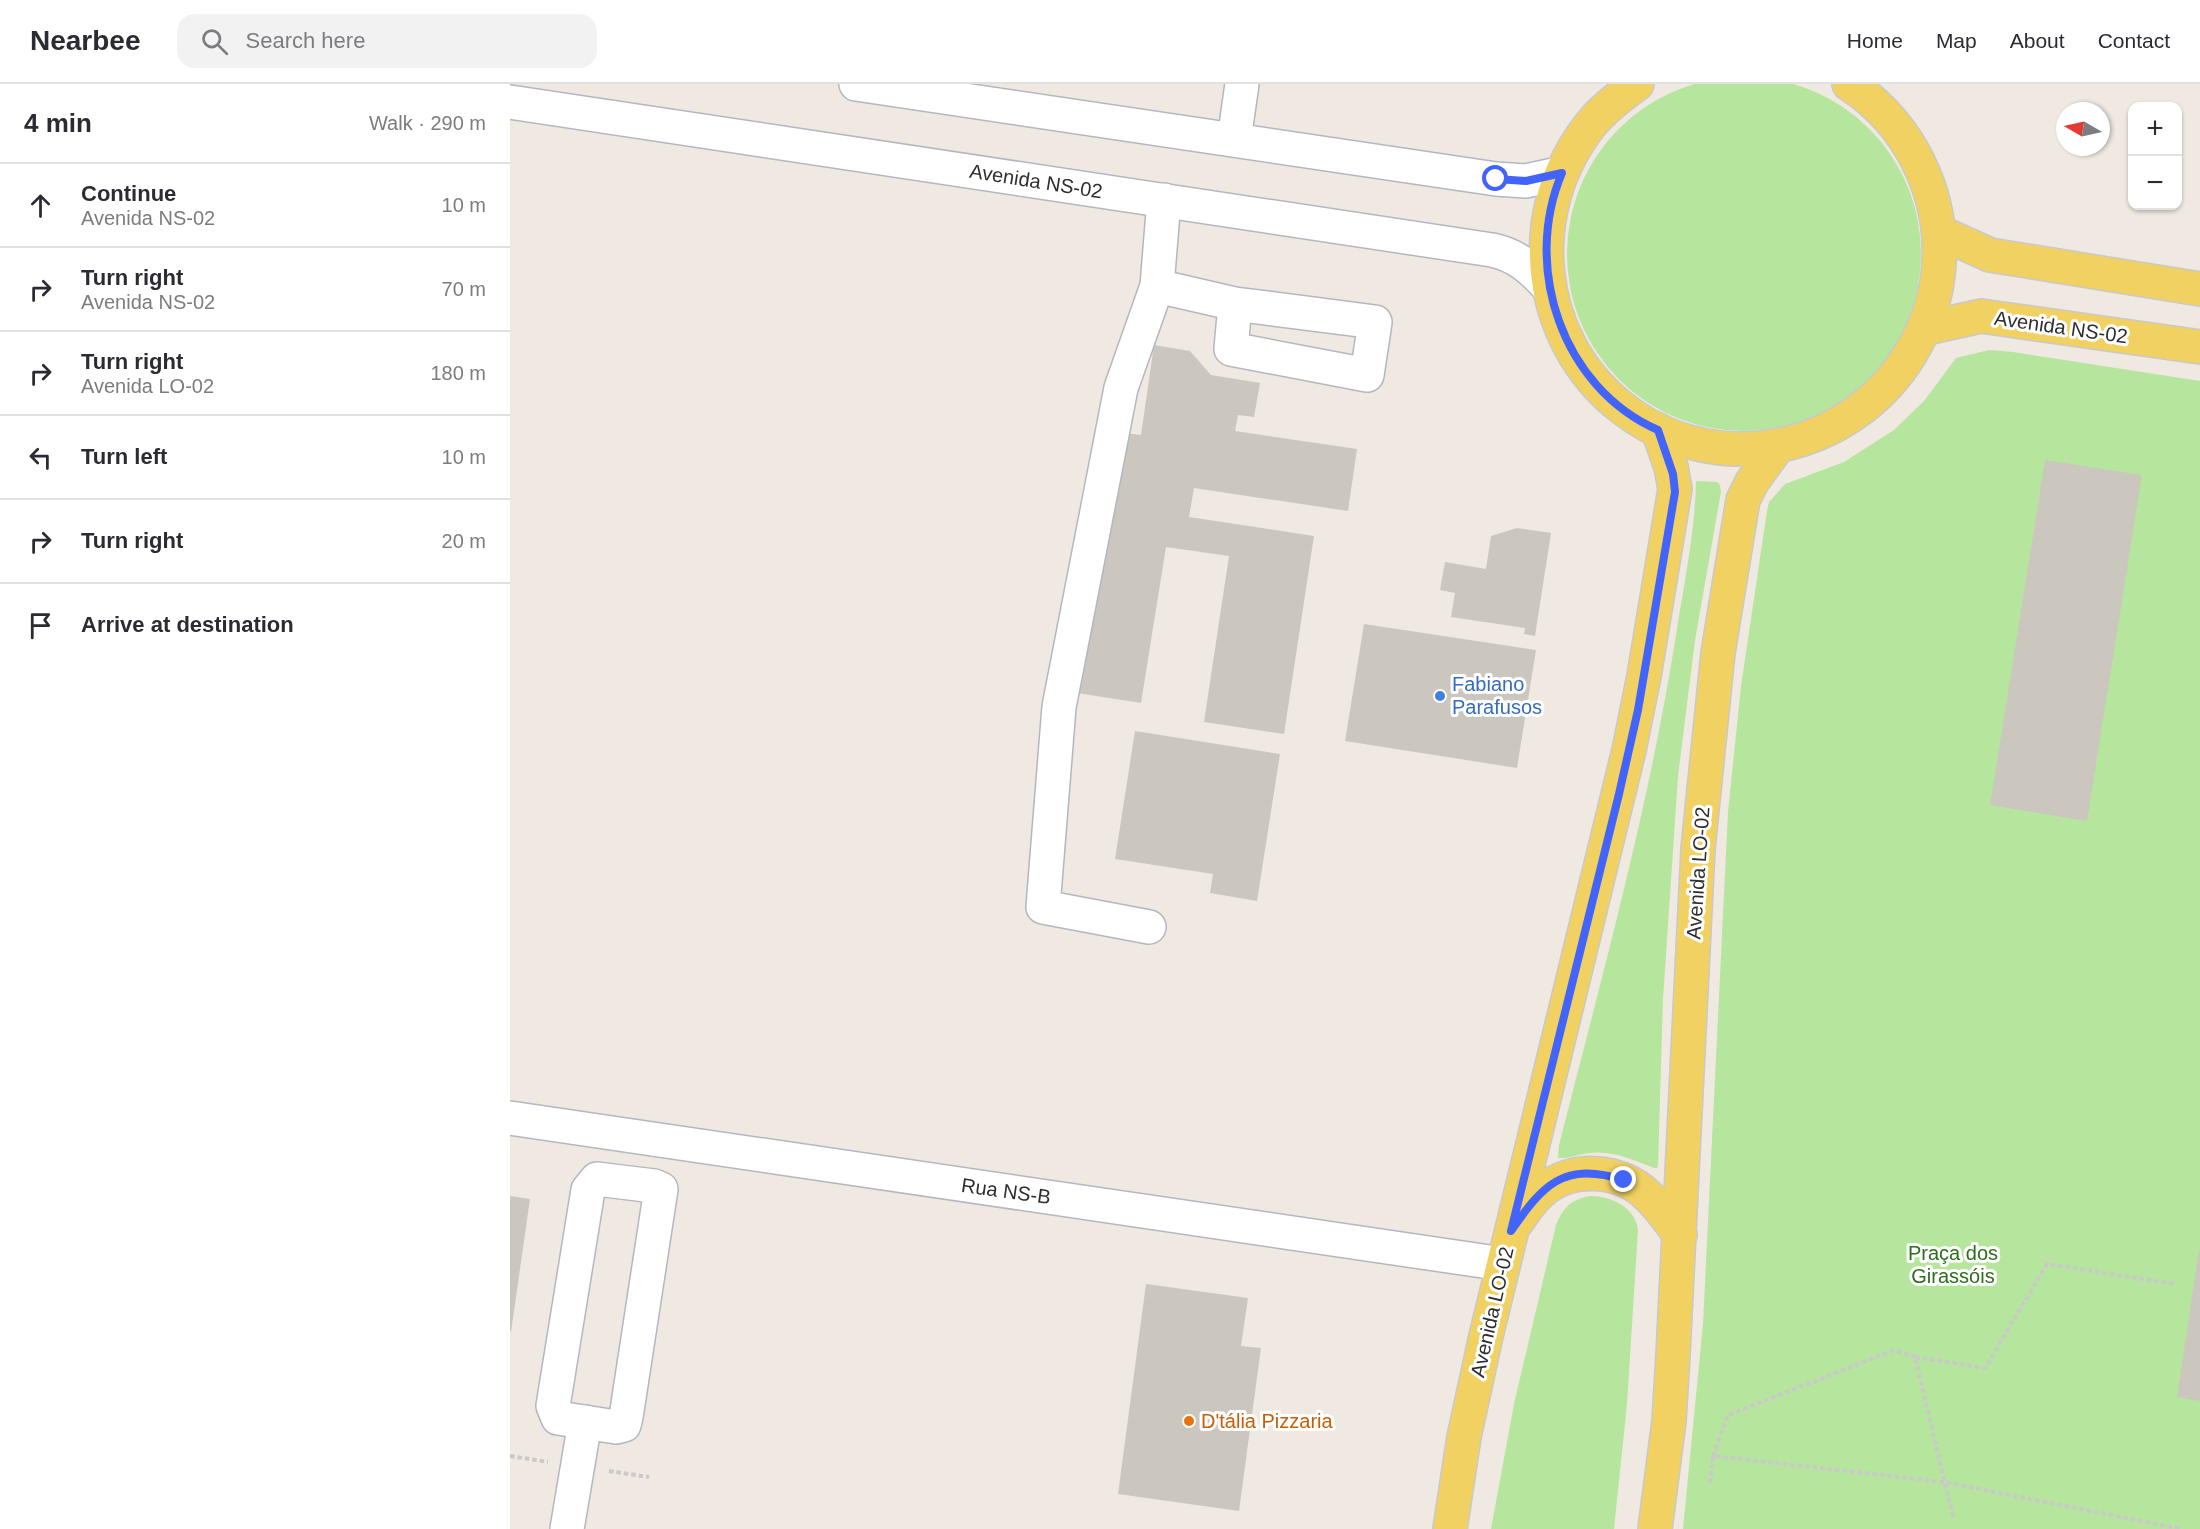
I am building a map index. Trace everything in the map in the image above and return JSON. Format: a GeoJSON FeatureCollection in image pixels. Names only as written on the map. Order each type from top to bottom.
{"type":"FeatureCollection","features":[{"type":"Feature","properties":{"kind":"main road","name":"Avenida NS-02"},"geometry":{"type":"LineString","coordinates":[[1637,84],[1619,97],[1591,124],[1562,173],[1552,201],[1547,231],[1546,260],[1553,305],[1564,336],[1588,374],[1607,395],[1623,408],[1658,430],[1677,438],[1717,447],[1754,449],[1778,446],[1826,430],[1844,421],[1867,404],[1899,372],[1923,329],[1937,284],[1939,232],[1936,210],[1928,185],[1912,150],[1886,115],[1849,84]]}},
{"type":"Feature","properties":{"kind":"main road"},"geometry":{"type":"LineString","coordinates":[[1939,232],[1990,255],[2200,289]]}},
{"type":"Feature","properties":{"kind":"main road","name":"Avenida NS-02"},"geometry":{"type":"LineString","coordinates":[[1923,329],[1981,316],[2200,347]]}},
{"type":"Feature","properties":{"kind":"main road","name":"Avenida LO-02"},"geometry":{"type":"LineString","coordinates":[[1452,1526],[1466,1428],[1503,1264],[1616,806],[1642,687],[1675,489],[1671,467],[1658,430]]}},
{"type":"Feature","properties":{"kind":"main road","name":"Avenida LO-02"},"geometry":{"type":"LineString","coordinates":[[1655,1529],[1668,1421],[1680,1235],[1698,849],[1718,652],[1743,500],[1752,482],[1778,446]]}},
{"type":"Feature","properties":{"kind":"main road"},"geometry":{"type":"LineString","coordinates":[[1511,1231],[1540,1192],[1555,1181],[1586,1173],[1611,1176],[1636,1187],[1648,1196],[1680,1235]]}},
{"type":"Feature","properties":{"kind":"street"},"geometry":{"type":"LineString","coordinates":[[856,84],[892,87],[1516,182],[1562,173]]}},
{"type":"Feature","properties":{"kind":"street"},"geometry":{"type":"LineString","coordinates":[[1234,140],[1242,84]]}},
{"type":"Feature","properties":{"kind":"street","name":"Avenida NS-02"},"geometry":{"type":"LineString","coordinates":[[510,102],[1502,252],[1516,258],[1549,288]]}},
{"type":"Feature","properties":{"kind":"street"},"geometry":{"type":"LineString","coordinates":[[1149,927],[1043,907],[1059,707],[1121,388],[1157,286],[1164,200]]}},
{"type":"Feature","properties":{"kind":"street"},"geometry":{"type":"LineString","coordinates":[[1157,286],[1235,304]]}},
{"type":"Feature","properties":{"kind":"street","name":"Rua NS-B"},"geometry":{"type":"LineString","coordinates":[[510,1118],[1503,1264]]}},
{"type":"Feature","properties":{"kind":"street"},"geometry":{"type":"LineString","coordinates":[[597,1179],[654,1186],[661,1189],[661,1197],[624,1425],[616,1427],[585,1422],[558,1418],[553,1406],[588,1190],[597,1179]]}},
{"type":"Feature","properties":{"kind":"street"},"geometry":{"type":"LineString","coordinates":[[567,1529],[585,1422]]}},
{"type":"Feature","properties":{"kind":"path"},"geometry":{"type":"LineString","coordinates":[[1710,1483],[1713,1456],[1728,1415],[1894,1350],[1915,1357],[1985,1368],[2047,1264],[2175,1284]]}},
{"type":"Feature","properties":{"kind":"path"},"geometry":{"type":"LineString","coordinates":[[1915,1357],[1953,1517]]}},
{"type":"Feature","properties":{"kind":"path"},"geometry":{"type":"LineString","coordinates":[[1713,1456],[1944,1482],[2181,1529]]}},
{"type":"Feature","properties":{"kind":"green space"},"geometry":{"type":"Polygon","coordinates":[[[1744,77],[1778,81],[1812,91],[1842,107],[1869,129],[1891,156],[1907,186],[1917,220],[1921,254],[1917,288],[1907,322],[1891,352],[1869,379],[1842,401],[1812,417],[1778,427],[1744,431],[1710,427],[1676,417],[1646,401],[1619,379],[1597,352],[1581,322],[1571,288],[1567,254],[1571,220],[1581,186],[1597,156],[1619,129],[1646,107],[1676,91],[1710,81],[1744,77]]]}},
{"type":"Feature","properties":{"kind":"green space","name":"Praça dos Girassóis"},"geometry":{"type":"Polygon","coordinates":[[[1989,350],[2200,381],[2200,1529],[1683,1529],[1703,1324],[1728,812],[1741,686],[1769,502],[1785,484],[1844,462],[1894,430],[1924,401],[1956,358],[1989,350]]]}},
{"type":"Feature","properties":{"kind":"green space"},"geometry":{"type":"Polygon","coordinates":[[[1696,481],[1717,482],[1721,492],[1695,640],[1678,776],[1663,999],[1658,1165],[1654,1168],[1623,1156],[1598,1152],[1558,1158],[1559,1145],[1624,891],[1652,763],[1689,558],[1696,481]]]}},
{"type":"Feature","properties":{"kind":"green space"},"geometry":{"type":"Polygon","coordinates":[[[1590,1196],[1606,1198],[1621,1204],[1632,1215],[1638,1230],[1627,1404],[1614,1529],[1491,1529],[1514,1404],[1556,1225],[1568,1205],[1590,1196]]]}},
{"type":"Feature","properties":{"kind":"building"},"geometry":{"type":"Polygon","coordinates":[[[1154,345],[1190,351],[1211,375],[1260,383],[1254,417],[1238,415],[1235,431],[1357,449],[1348,511],[1194,488],[1189,517],[1314,536],[1284,734],[1204,722],[1229,556],[1166,547],[1141,703],[1077,693],[1117,432],[1141,435],[1154,345]]]}},
{"type":"Feature","properties":{"kind":"building"},"geometry":{"type":"Polygon","coordinates":[[[2045,460],[2142,475],[2087,821],[1990,805],[2045,460]]]}},
{"type":"Feature","properties":{"kind":"building"},"geometry":{"type":"Polygon","coordinates":[[[1517,528],[1551,533],[1535,636],[1524,634],[1525,628],[1451,617],[1455,593],[1440,590],[1445,562],[1486,569],[1491,536],[1517,528]]]}},
{"type":"Feature","properties":{"kind":"building","name":"Fabiano Parafusos"},"geometry":{"type":"Polygon","coordinates":[[[1364,624],[1536,650],[1517,768],[1345,741],[1364,624]]]}},
{"type":"Feature","properties":{"kind":"building"},"geometry":{"type":"Polygon","coordinates":[[[1135,731],[1280,754],[1257,901],[1210,893],[1213,874],[1115,859],[1135,731]]]}},
{"type":"Feature","properties":{"kind":"building"},"geometry":{"type":"Polygon","coordinates":[[[510,1196],[530,1199],[511,1332],[510,1331],[510,1196]]]}},
{"type":"Feature","properties":{"kind":"building"},"geometry":{"type":"Polygon","coordinates":[[[2200,1250],[2200,1401],[2177,1397],[2200,1250]]]}},
{"type":"Feature","properties":{"kind":"building","name":"D'tália Pizzaria"},"geometry":{"type":"Polygon","coordinates":[[[1146,1284],[1248,1298],[1241,1346],[1261,1348],[1239,1511],[1118,1494],[1146,1284]]]}},
{"type":"Feature","properties":{"kind":"place","name":"Fabiano Parafusos"},"geometry":{"type":"Point","coordinates":[1440,696]}},
{"type":"Feature","properties":{"kind":"place","name":"D'tália Pizzaria"},"geometry":{"type":"Point","coordinates":[1189,1421]}},
{"type":"Feature","properties":{"kind":"route"},"geometry":{"type":"LineString","coordinates":[[1496,179],[1516,182],[1562,173],[1552,201],[1546,239],[1547,276],[1556,316],[1574,354],[1593,381],[1636,418],[1658,430],[1674,480],[1675,492],[1638,710],[1511,1231],[1540,1192],[1555,1181],[1586,1173],[1624,1180]]}}]}
